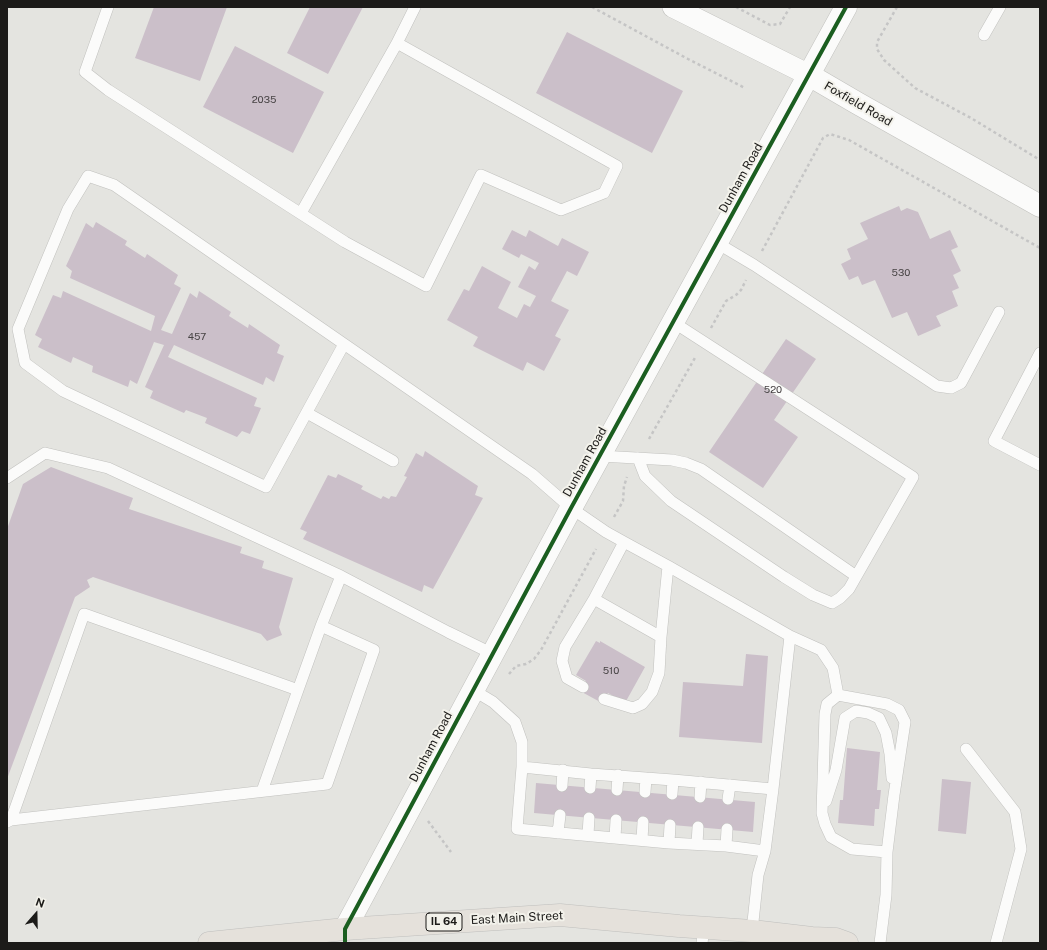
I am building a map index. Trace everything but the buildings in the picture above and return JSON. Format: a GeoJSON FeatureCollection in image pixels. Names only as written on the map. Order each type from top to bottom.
{"type":"FeatureCollection","features":[{"type":"Feature","properties":{"kind":"main road","name":"East Main Street"},"geometry":{"type":"LineString","coordinates":[[209,943],[345,936],[560,915],[679,926],[703,935],[752,931],[836,940],[847,943]]}},
{"type":"Feature","properties":{"kind":"street","name":"Foxfield Road"},"geometry":{"type":"LineString","coordinates":[[673,7],[809,75],[1040,206]]}},
{"type":"Feature","properties":{"kind":"street","name":"Dunham Road"},"geometry":{"type":"LineString","coordinates":[[345,936],[473,690],[571,508],[846,7]]}},
{"type":"Feature","properties":{"kind":"lane"},"geometry":{"type":"LineString","coordinates":[[108,7],[85,72],[108,90],[345,242],[426,286],[481,175],[561,210],[604,193],[617,166],[397,43]]}},
{"type":"Feature","properties":{"kind":"lane"},"geometry":{"type":"LineString","coordinates":[[301,213],[397,43],[415,7]]}},
{"type":"Feature","properties":{"kind":"lane"},"geometry":{"type":"LineString","coordinates":[[984,35],[1000,7]]}},
{"type":"Feature","properties":{"kind":"lane"},"geometry":{"type":"LineString","coordinates":[[344,344],[266,486],[63,391],[25,363],[18,329],[68,209],[88,176],[114,185],[344,344],[532,474],[571,508],[606,532],[790,636],[821,650],[833,668],[838,695]]}},
{"type":"Feature","properties":{"kind":"lane"},"geometry":{"type":"LineString","coordinates":[[717,243],[754,265],[937,386],[951,388],[961,383],[999,312]]}},
{"type":"Feature","properties":{"kind":"lane"},"geometry":{"type":"LineString","coordinates":[[638,458],[645,476],[671,501],[813,596],[832,603],[840,598],[849,589],[913,477],[674,322]]}},
{"type":"Feature","properties":{"kind":"lane"},"geometry":{"type":"LineString","coordinates":[[1040,353],[994,441],[1040,465]]}},
{"type":"Feature","properties":{"kind":"lane"},"geometry":{"type":"LineString","coordinates":[[307,413],[393,461]]}},
{"type":"Feature","properties":{"kind":"lane"},"geometry":{"type":"LineString","coordinates":[[7,478],[45,453],[108,468],[341,576],[493,654]]}},
{"type":"Feature","properties":{"kind":"lane"},"geometry":{"type":"LineString","coordinates":[[600,456],[672,460],[686,463],[701,469],[856,576]]}},
{"type":"Feature","properties":{"kind":"lane"},"geometry":{"type":"LineString","coordinates":[[582,687],[567,678],[562,661],[565,647],[594,599],[624,542]]}},
{"type":"Feature","properties":{"kind":"lane"},"geometry":{"type":"LineString","coordinates":[[604,699],[633,708],[642,704],[652,692],[659,673],[668,566]]}},
{"type":"Feature","properties":{"kind":"lane"},"geometry":{"type":"LineString","coordinates":[[262,791],[320,626],[341,576]]}},
{"type":"Feature","properties":{"kind":"lane"},"geometry":{"type":"LineString","coordinates":[[594,599],[661,637]]}},
{"type":"Feature","properties":{"kind":"lane"},"geometry":{"type":"LineString","coordinates":[[298,690],[84,614],[9,821],[327,784],[374,650],[320,626]]}},
{"type":"Feature","properties":{"kind":"lane"},"geometry":{"type":"LineString","coordinates":[[752,931],[758,876],[765,851],[774,789],[790,636]]}},
{"type":"Feature","properties":{"kind":"lane"},"geometry":{"type":"LineString","coordinates":[[473,690],[494,702],[515,722],[522,742],[522,767],[517,829],[669,843],[726,846],[765,851]]}},
{"type":"Feature","properties":{"kind":"lane"},"geometry":{"type":"LineString","coordinates":[[880,943],[886,895],[887,852],[905,722],[899,710],[887,704],[838,695],[827,704],[825,714],[822,813],[825,824],[831,837],[852,849],[887,852]]}},
{"type":"Feature","properties":{"kind":"lane"},"geometry":{"type":"LineString","coordinates":[[822,813],[836,770],[845,718],[856,711],[868,713],[879,718],[886,733],[890,754],[894,795]]}},
{"type":"Feature","properties":{"kind":"lane"},"geometry":{"type":"LineString","coordinates":[[966,749],[1015,812],[1021,849],[996,943]]}},
{"type":"Feature","properties":{"kind":"lane"},"geometry":{"type":"LineString","coordinates":[[522,767],[774,789]]}},
{"type":"Feature","properties":{"kind":"lane"},"geometry":{"type":"LineString","coordinates":[[562,786],[563,770]]}},
{"type":"Feature","properties":{"kind":"lane"},"geometry":{"type":"LineString","coordinates":[[590,788],[591,774]]}},
{"type":"Feature","properties":{"kind":"lane"},"geometry":{"type":"LineString","coordinates":[[617,790],[618,775]]}},
{"type":"Feature","properties":{"kind":"lane"},"geometry":{"type":"LineString","coordinates":[[646,778],[646,792]]}},
{"type":"Feature","properties":{"kind":"lane"},"geometry":{"type":"LineString","coordinates":[[672,794],[673,780]]}},
{"type":"Feature","properties":{"kind":"lane"},"geometry":{"type":"LineString","coordinates":[[700,797],[701,782]]}},
{"type":"Feature","properties":{"kind":"lane"},"geometry":{"type":"LineString","coordinates":[[728,800],[730,785]]}},
{"type":"Feature","properties":{"kind":"lane"},"geometry":{"type":"LineString","coordinates":[[558,833],[560,815]]}},
{"type":"Feature","properties":{"kind":"lane"},"geometry":{"type":"LineString","coordinates":[[588,835],[589,818]]}},
{"type":"Feature","properties":{"kind":"lane"},"geometry":{"type":"LineString","coordinates":[[615,838],[616,820]]}},
{"type":"Feature","properties":{"kind":"lane"},"geometry":{"type":"LineString","coordinates":[[642,840],[643,822]]}},
{"type":"Feature","properties":{"kind":"lane"},"geometry":{"type":"LineString","coordinates":[[669,843],[670,825]]}},
{"type":"Feature","properties":{"kind":"lane"},"geometry":{"type":"LineString","coordinates":[[697,844],[698,827]]}},
{"type":"Feature","properties":{"kind":"lane"},"geometry":{"type":"LineString","coordinates":[[726,846],[727,829]]}},
{"type":"Feature","properties":{"kind":"path"},"geometry":{"type":"LineString","coordinates":[[592,7],[745,88]]}},
{"type":"Feature","properties":{"kind":"path"},"geometry":{"type":"LineString","coordinates":[[736,7],[770,25],[780,24],[790,7]]}},
{"type":"Feature","properties":{"kind":"path"},"geometry":{"type":"LineString","coordinates":[[897,7],[877,42],[877,49],[884,60],[916,88],[971,118],[1040,160]]}},
{"type":"Feature","properties":{"kind":"path"},"geometry":{"type":"LineString","coordinates":[[760,255],[823,138],[830,134],[849,140],[1040,248]]}},
{"type":"Feature","properties":{"kind":"path"},"geometry":{"type":"LineString","coordinates":[[710,331],[726,301],[741,290],[746,280]]}},
{"type":"Feature","properties":{"kind":"path"},"geometry":{"type":"LineString","coordinates":[[649,439],[696,356]]}},
{"type":"Feature","properties":{"kind":"path"},"geometry":{"type":"LineString","coordinates":[[614,518],[623,501],[624,486],[628,476]]}},
{"type":"Feature","properties":{"kind":"path"},"geometry":{"type":"LineString","coordinates":[[509,674],[516,666],[526,664],[534,659],[541,650],[596,549]]}},
{"type":"Feature","properties":{"kind":"path"},"geometry":{"type":"LineString","coordinates":[[428,821],[451,852]]}},
{"type":"Feature","properties":{"kind":"cycle path"},"geometry":{"type":"LineString","coordinates":[[345,943],[345,929],[571,508],[846,7]]}}]}
